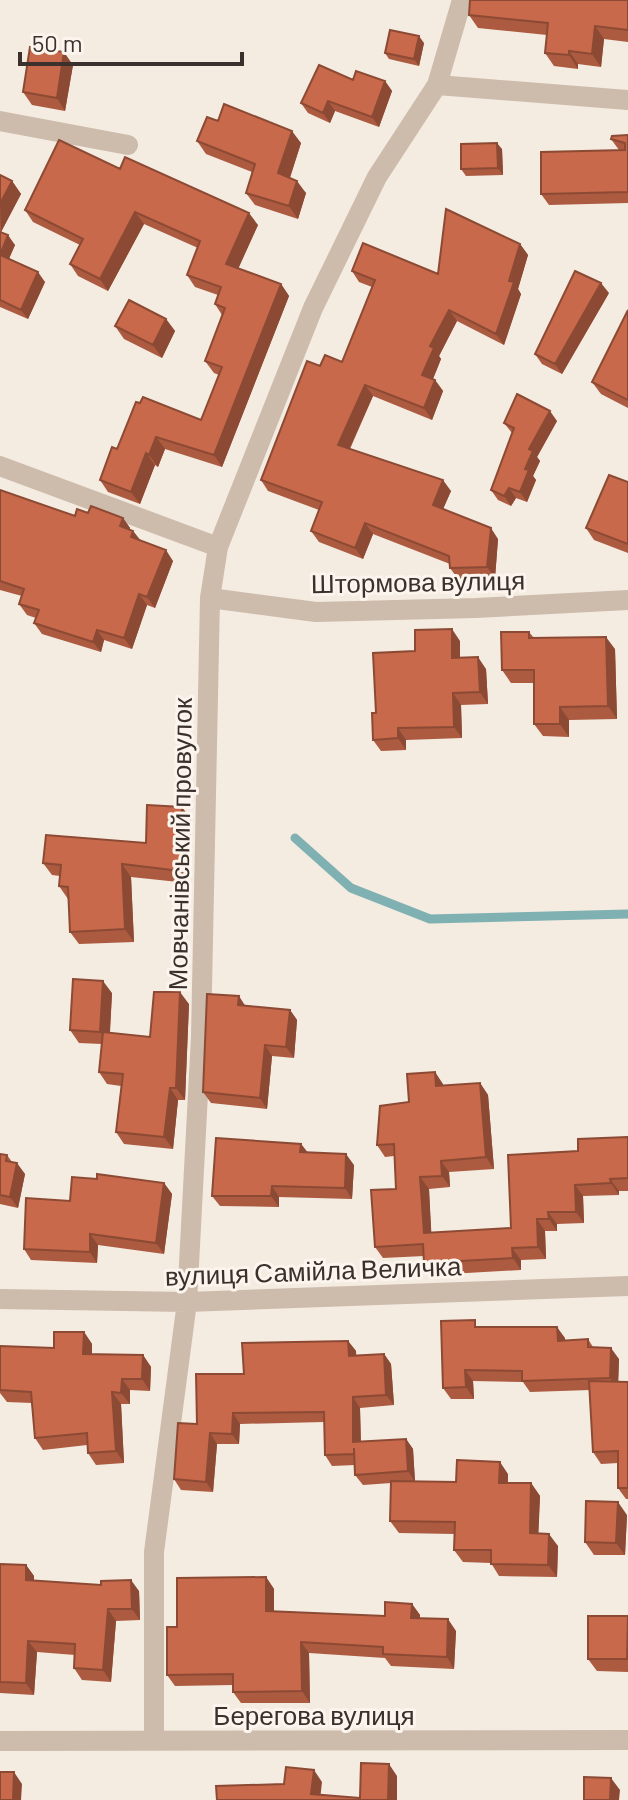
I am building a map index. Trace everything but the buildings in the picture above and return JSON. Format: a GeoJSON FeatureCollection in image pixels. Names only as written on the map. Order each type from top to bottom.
{"type":"FeatureCollection","features":[{"type":"Feature","properties":{"kind":"street","name":"Мовчанівський провулок"},"geometry":{"type":"LineString","coordinates":[[154,1740],[154,1552],[187,1302],[201,1037],[210,598],[218,547],[313,308],[377,177],[437,85],[462,0]]}},
{"type":"Feature","properties":{"kind":"street"},"geometry":{"type":"LineString","coordinates":[[437,85],[628,100]]}},
{"type":"Feature","properties":{"kind":"street"},"geometry":{"type":"LineString","coordinates":[[0,121],[128,145]]}},
{"type":"Feature","properties":{"kind":"street"},"geometry":{"type":"LineString","coordinates":[[0,466],[218,547]]}},
{"type":"Feature","properties":{"kind":"street","name":"Штормова вулиця"},"geometry":{"type":"LineString","coordinates":[[210,598],[316,612],[628,600]]}},
{"type":"Feature","properties":{"kind":"street","name":"вулиця Самійла Величка"},"geometry":{"type":"LineString","coordinates":[[0,1299],[187,1302],[628,1286]]}},
{"type":"Feature","properties":{"kind":"street","name":"Берегова вулиця"},"geometry":{"type":"LineString","coordinates":[[0,1741],[628,1740]]}},
{"type":"Feature","properties":{"kind":"waterway"},"geometry":{"type":"LineString","coordinates":[[295,838],[351,888],[430,919],[628,914]]}}]}
